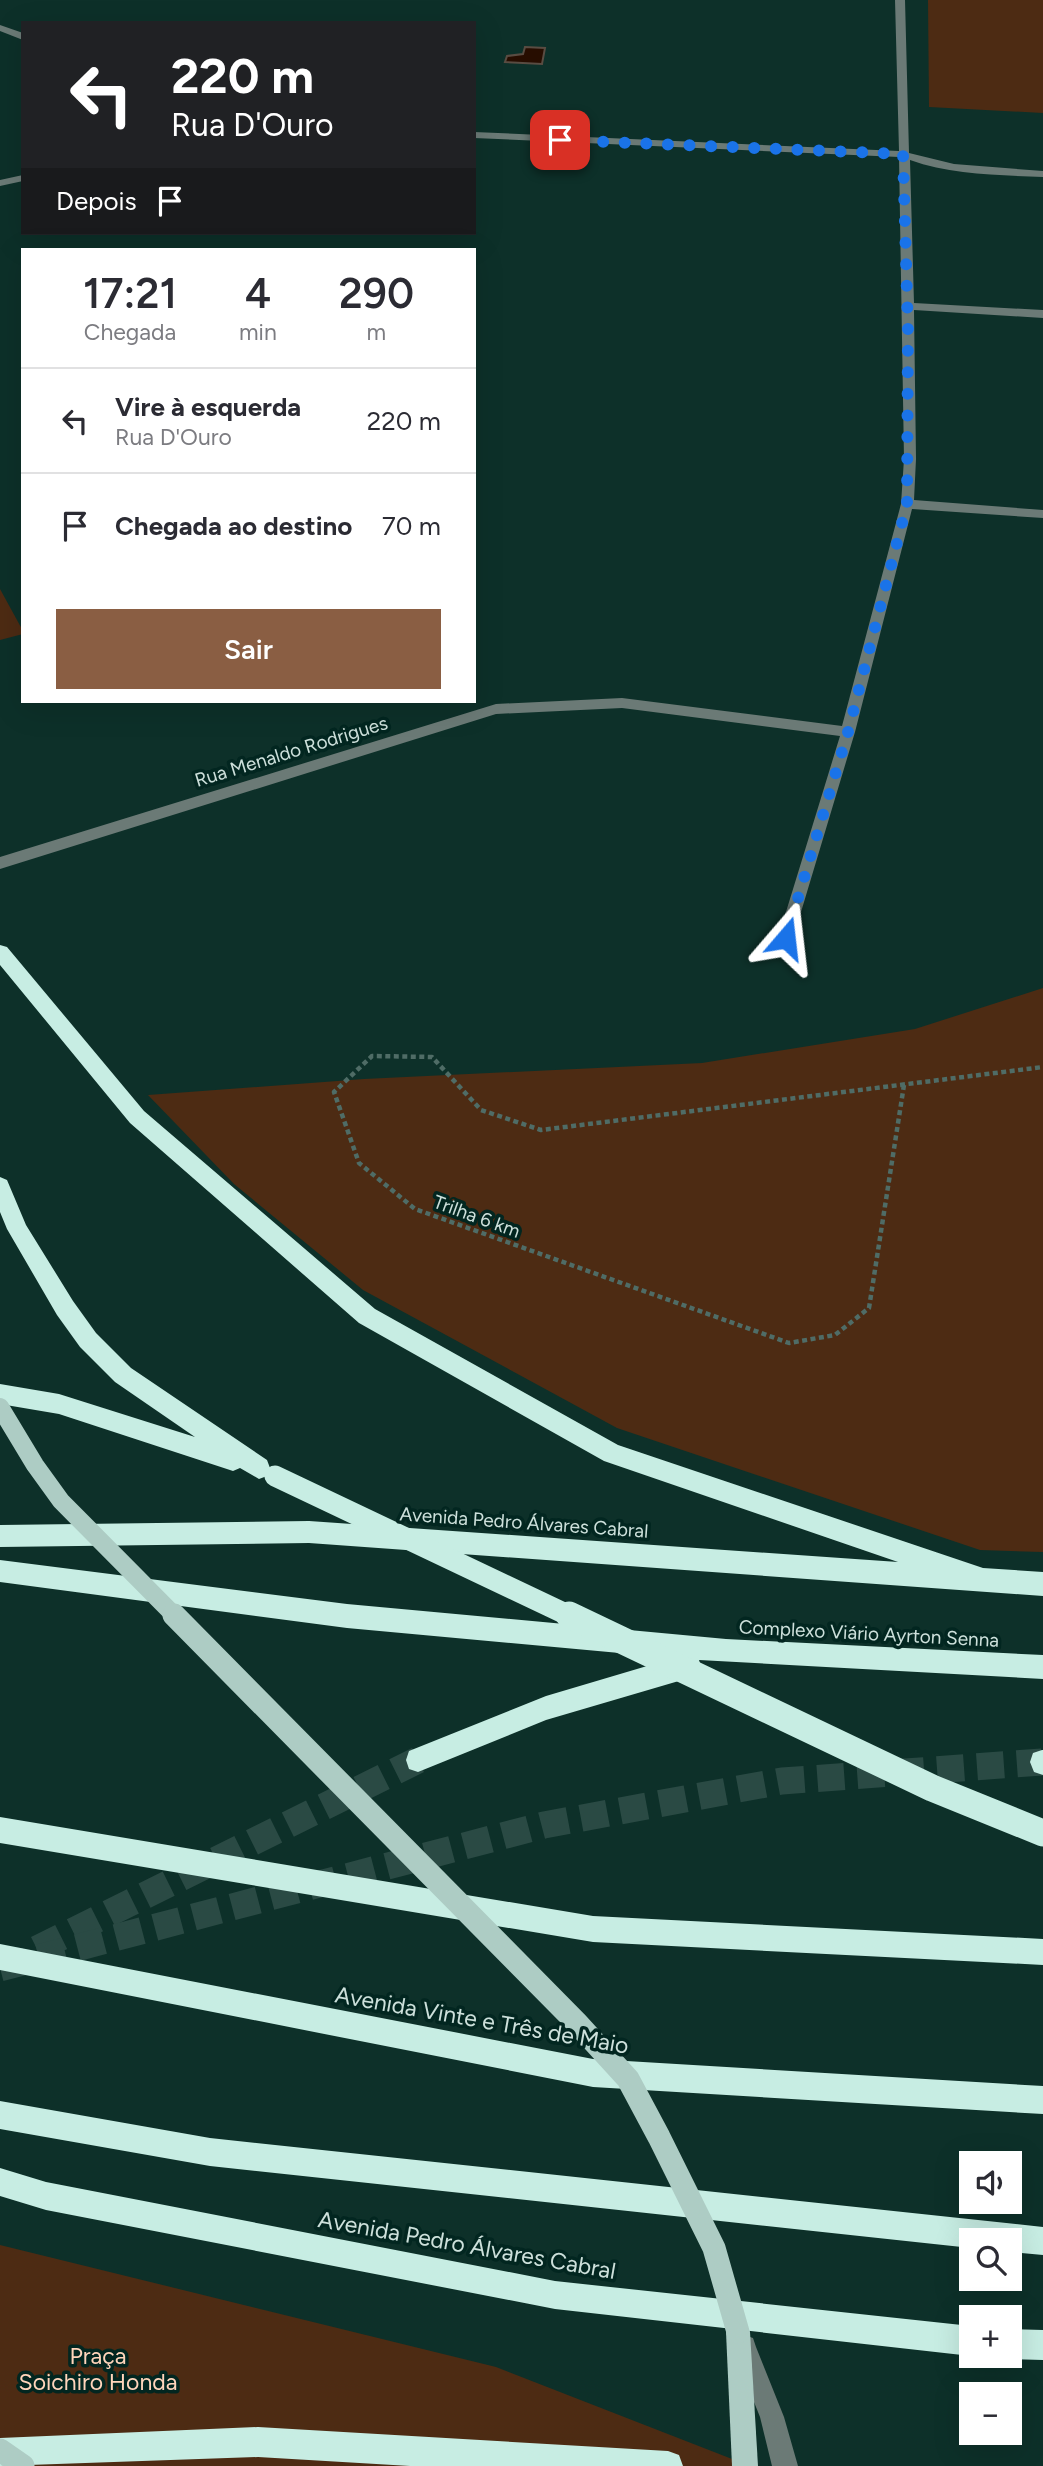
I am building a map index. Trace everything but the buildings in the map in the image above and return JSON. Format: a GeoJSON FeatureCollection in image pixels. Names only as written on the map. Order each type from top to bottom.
{"type":"FeatureCollection","features":[{"type":"Feature","properties":{"kind":"highway"},"geometry":{"type":"LineString","coordinates":[[0,952],[137,1117],[367,1316],[612,1454],[981,1579]]}},
{"type":"Feature","properties":{"kind":"highway"},"geometry":{"type":"LineString","coordinates":[[0,1186],[17,1228],[65,1308],[88,1340],[123,1375],[267,1472]]}},
{"type":"Feature","properties":{"kind":"highway"},"geometry":{"type":"LineString","coordinates":[[0,1394],[59,1404],[98,1415],[267,1472],[932,1788],[1043,1833]]}},
{"type":"Feature","properties":{"kind":"highway","name":"Avenida Pedro Álvares Cabral"},"geometry":{"type":"LineString","coordinates":[[0,1536],[309,1532],[1043,1584]]}},
{"type":"Feature","properties":{"kind":"highway"},"geometry":{"type":"LineString","coordinates":[[0,1571],[347,1616],[726,1651]]}},
{"type":"Feature","properties":{"kind":"highway","name":"Complexo Viário Ayrton Senna"},"geometry":{"type":"LineString","coordinates":[[418,1760],[546,1708],[679,1670],[726,1651],[1043,1667]]}},
{"type":"Feature","properties":{"kind":"highway"},"geometry":{"type":"LineString","coordinates":[[0,1830],[593,1929],[1043,1952]]}},
{"type":"Feature","properties":{"kind":"highway","name":"Avenida Vinte e Três de Maio"},"geometry":{"type":"LineString","coordinates":[[0,1958],[593,2073],[1043,2099]]}},
{"type":"Feature","properties":{"kind":"highway"},"geometry":{"type":"LineString","coordinates":[[0,2115],[210,2152],[1036,2241]]}},
{"type":"Feature","properties":{"kind":"highway","name":"Avenida Pedro Álvares Cabral"},"geometry":{"type":"LineString","coordinates":[[0,2182],[46,2196],[555,2295],[959,2340]]}},
{"type":"Feature","properties":{"kind":"highway"},"geometry":{"type":"LineString","coordinates":[[1022,2344],[1043,2345]]}},
{"type":"Feature","properties":{"kind":"highway"},"geometry":{"type":"LineString","coordinates":[[0,2451],[258,2442],[386,2457],[668,2466]]}},
{"type":"Feature","properties":{"kind":"main road"},"geometry":{"type":"LineString","coordinates":[[0,1407],[61,1501],[557,2003],[628,2079],[714,2248],[738,2332],[746,2466]]}},
{"type":"Feature","properties":{"kind":"main road"},"geometry":{"type":"LineString","coordinates":[[0,2451],[23,2466]]}},
{"type":"Feature","properties":{"kind":"street"},"geometry":{"type":"LineString","coordinates":[[786,938],[848,732],[907,504],[908,306],[900,0]]}},
{"type":"Feature","properties":{"kind":"street"},"geometry":{"type":"LineString","coordinates":[[0,28],[21,36]]}},
{"type":"Feature","properties":{"kind":"street"},"geometry":{"type":"LineString","coordinates":[[476,135],[903,154],[950,168],[1043,174]]}},
{"type":"Feature","properties":{"kind":"street"},"geometry":{"type":"LineString","coordinates":[[0,183],[21,178]]}},
{"type":"Feature","properties":{"kind":"street"},"geometry":{"type":"LineString","coordinates":[[908,306],[1043,314]]}},
{"type":"Feature","properties":{"kind":"street"},"geometry":{"type":"LineString","coordinates":[[907,504],[1043,514]]}},
{"type":"Feature","properties":{"kind":"street","name":"Rua Menaldo Rodrigues"},"geometry":{"type":"LineString","coordinates":[[0,863],[496,709],[622,703],[848,732]]}},
{"type":"Feature","properties":{"kind":"street"},"geometry":{"type":"LineString","coordinates":[[738,2332],[772,2417],[785,2466]]}},
{"type":"Feature","properties":{"kind":"path","name":"Trilha 6 km"},"geometry":{"type":"LineString","coordinates":[[904,1085],[869,1308],[835,1335],[789,1343],[415,1209],[359,1163],[334,1092],[372,1056],[432,1057],[481,1110],[541,1130],[1043,1067]]}},
{"type":"Feature","properties":{"kind":"green space"},"geometry":{"type":"Polygon","coordinates":[[[928,0],[1043,0],[1043,113],[929,107],[928,0]]]}},
{"type":"Feature","properties":{"kind":"green space"},"geometry":{"type":"Polygon","coordinates":[[[0,589],[21,627],[21,635],[0,640],[0,589]]]}},
{"type":"Feature","properties":{"kind":"green space"},"geometry":{"type":"Polygon","coordinates":[[[1043,988],[1043,1552],[980,1550],[617,1428],[363,1290],[234,1184],[148,1095],[364,1079],[702,1063],[915,1029],[1043,988]]]}},
{"type":"Feature","properties":{"kind":"green space","name":"Praça Soichiro Honda"},"geometry":{"type":"Polygon","coordinates":[[[0,2245],[496,2367],[750,2466],[0,2466],[0,2245]]]}},
{"type":"Feature","properties":{"kind":"shaded area"},"geometry":{"type":"Polygon","coordinates":[[[525,47],[545,48],[542,64],[505,62],[507,56],[523,54],[525,47]]]}},
{"type":"Feature","properties":{"kind":"tunnel"},"geometry":{"type":"LineString","coordinates":[[37,1949],[418,1760]]}},
{"type":"Feature","properties":{"kind":"tunnel"},"geometry":{"type":"LineString","coordinates":[[0,1968],[544,1825],[782,1781],[1042,1762]]}},
{"type":"Feature","properties":{"kind":"route"},"geometry":{"type":"LineString","coordinates":[[560,140],[903,154],[908,331],[907,504],[848,732],[786,938]]}}]}
